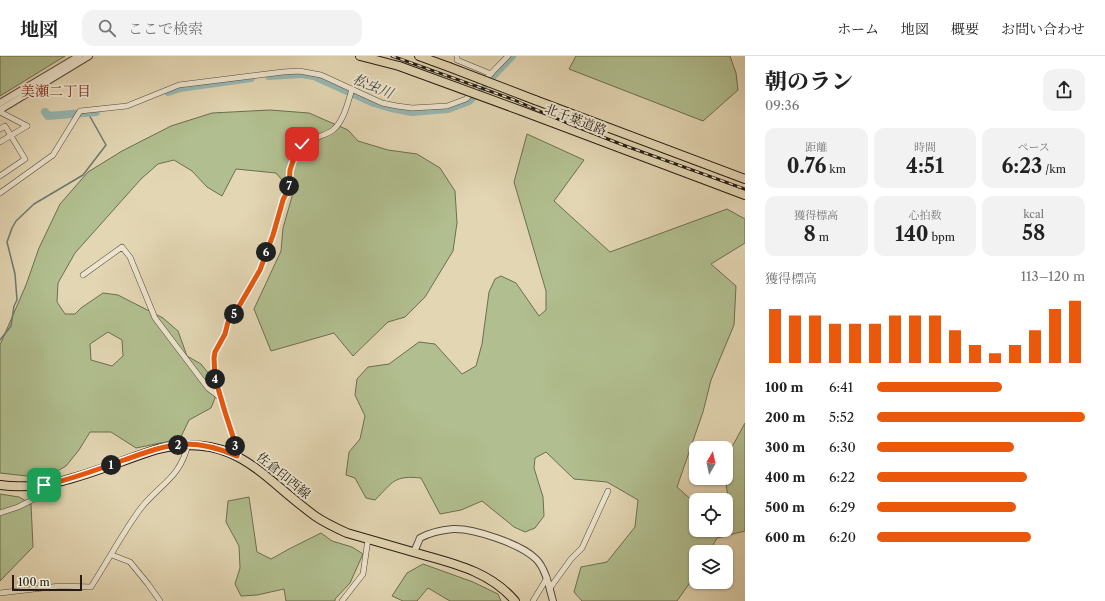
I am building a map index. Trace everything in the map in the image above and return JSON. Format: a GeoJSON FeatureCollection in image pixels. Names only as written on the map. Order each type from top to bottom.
{"type":"FeatureCollection","features":[{"type":"Feature","properties":{"kind":"main road","name":"北千葉道路"},"geometry":{"type":"LineString","coordinates":[[360,56],[399,66]]}},
{"type":"Feature","properties":{"kind":"main road","name":"北千葉道路"},"geometry":{"type":"LineString","coordinates":[[372,56],[745,195]]}},
{"type":"Feature","properties":{"kind":"main road","name":"北千葉道路"},"geometry":{"type":"LineString","coordinates":[[419,56],[745,179]]}},
{"type":"Feature","properties":{"kind":"main road","name":"佐倉印西線"},"geometry":{"type":"LineString","coordinates":[[0,485],[44,485],[66,480],[158,448],[188,444],[207,446],[224,450],[249,462],[316,516],[347,532],[479,573],[499,586],[515,601]]}},
{"type":"Feature","properties":{"kind":"street"},"geometry":{"type":"LineString","coordinates":[[0,103],[79,56]]}},
{"type":"Feature","properties":{"kind":"street"},"geometry":{"type":"LineString","coordinates":[[0,142],[27,126],[0,111],[89,56]]}},
{"type":"Feature","properties":{"kind":"street"},"geometry":{"type":"LineString","coordinates":[[457,56],[457,60],[491,74]]}},
{"type":"Feature","properties":{"kind":"street"},"geometry":{"type":"LineString","coordinates":[[0,193],[53,155],[80,111],[127,106],[179,85],[299,71],[321,75],[382,103],[412,108],[448,106],[466,99],[508,56]]}},
{"type":"Feature","properties":{"kind":"street"},"geometry":{"type":"LineString","coordinates":[[237,456],[238,452],[215,378],[215,352],[225,334],[228,322],[260,270],[273,235],[283,200],[289,187],[290,170],[293,161],[302,144],[311,143],[315,138],[321,137],[336,127],[341,120],[352,89]]}},
{"type":"Feature","properties":{"kind":"street"},"geometry":{"type":"LineString","coordinates":[[0,129],[5,126],[25,159],[0,176]]}},
{"type":"Feature","properties":{"kind":"street"},"geometry":{"type":"LineString","coordinates":[[83,275],[122,247],[130,257],[155,318],[208,388],[221,398]]}},
{"type":"Feature","properties":{"kind":"street"},"geometry":{"type":"LineString","coordinates":[[0,593],[60,586],[91,587],[139,510],[177,472],[188,444]]}},
{"type":"Feature","properties":{"kind":"street"},"geometry":{"type":"LineString","coordinates":[[0,513],[44,494],[44,485]]}},
{"type":"Feature","properties":{"kind":"street"},"geometry":{"type":"LineString","coordinates":[[550,588],[571,559],[582,548],[608,491]]}},
{"type":"Feature","properties":{"kind":"street"},"geometry":{"type":"LineString","coordinates":[[414,552],[420,538],[453,530],[477,533],[522,548],[541,564],[553,601]]}},
{"type":"Feature","properties":{"kind":"street"},"geometry":{"type":"LineString","coordinates":[[342,601],[363,574],[368,539]]}},
{"type":"Feature","properties":{"kind":"street"},"geometry":{"type":"LineString","coordinates":[[112,555],[130,562],[160,601]]}},
{"type":"Feature","properties":{"kind":"street"},"geometry":{"type":"LineString","coordinates":[[533,601],[546,578]]}},
{"type":"Feature","properties":{"kind":"green space"},"geometry":{"type":"Polygon","coordinates":[[[0,56],[65,56],[0,96],[0,56]]]}},
{"type":"Feature","properties":{"kind":"green space"},"geometry":{"type":"Polygon","coordinates":[[[576,56],[730,56],[736,73],[738,90],[703,121],[569,69],[576,56]]]}},
{"type":"Feature","properties":{"kind":"green space"},"geometry":{"type":"Polygon","coordinates":[[[270,110],[309,113],[348,130],[358,141],[388,150],[417,154],[440,168],[455,191],[457,223],[453,251],[425,297],[405,317],[388,322],[353,356],[334,333],[271,351],[254,309],[281,251],[283,228],[293,193],[276,173],[236,169],[222,196],[207,187],[192,171],[174,160],[158,164],[141,179],[75,253],[58,283],[57,302],[65,314],[75,314],[103,293],[118,295],[163,318],[178,331],[187,356],[201,364],[209,374],[215,398],[211,408],[189,420],[180,439],[136,448],[111,432],[90,432],[79,450],[66,466],[45,478],[0,473],[0,345],[26,285],[39,248],[60,204],[88,172],[122,151],[171,126],[212,113],[270,110]],[[108,332],[90,344],[91,360],[112,366],[123,356],[122,340],[108,332]]]}},
{"type":"Feature","properties":{"kind":"green space"},"geometry":{"type":"Polygon","coordinates":[[[527,134],[584,160],[554,201],[610,252],[727,209],[745,219],[745,243],[711,264],[736,286],[734,325],[711,380],[703,412],[693,441],[689,441],[689,452],[677,487],[689,498],[689,537],[721,537],[717,538],[713,545],[689,545],[689,584],[677,601],[582,601],[574,592],[581,567],[607,562],[635,527],[638,500],[607,482],[574,479],[546,452],[535,458],[534,468],[543,497],[544,516],[535,528],[525,532],[514,527],[482,501],[461,510],[440,514],[421,478],[412,477],[399,479],[390,484],[375,500],[366,498],[355,478],[346,475],[349,452],[360,439],[365,416],[355,395],[357,379],[368,367],[389,364],[419,342],[435,344],[462,374],[476,366],[482,344],[489,292],[495,279],[501,276],[516,283],[539,316],[546,310],[546,291],[514,182],[527,134]]]}},
{"type":"Feature","properties":{"kind":"green space"},"geometry":{"type":"Polygon","coordinates":[[[745,423],[745,531],[733,534],[733,493],[727,493],[726,485],[733,485],[733,445],[745,423]]]}},
{"type":"Feature","properties":{"kind":"green space"},"geometry":{"type":"Polygon","coordinates":[[[0,494],[19,497],[31,504],[33,547],[0,581],[0,494]]]}},
{"type":"Feature","properties":{"kind":"green space"},"geometry":{"type":"Polygon","coordinates":[[[249,497],[257,552],[271,559],[321,533],[332,541],[352,547],[363,554],[350,583],[335,599],[335,601],[286,601],[284,589],[257,595],[241,596],[235,584],[240,568],[239,546],[226,522],[228,501],[249,497]]]}},
{"type":"Feature","properties":{"kind":"green space"},"geometry":{"type":"Polygon","coordinates":[[[423,564],[473,582],[498,594],[501,601],[450,601],[428,588],[417,601],[403,601],[392,596],[407,573],[423,564]]]}},
{"type":"Feature","properties":{"kind":"waterway","name":"松虫川"},"geometry":{"type":"LineString","coordinates":[[269,76],[301,74],[314,76],[374,103],[412,112],[448,109],[469,101],[512,56]]}},
{"type":"Feature","properties":{"kind":"waterway","name":"松虫川"},"geometry":{"type":"LineString","coordinates":[[168,92],[180,88],[251,78]]}},
{"type":"Feature","properties":{"kind":"waterway","name":"松虫川"},"geometry":{"type":"LineString","coordinates":[[45,112],[48,116],[96,112]]}},
{"type":"Feature","properties":{"kind":"waterway"},"geometry":{"type":"LineString","coordinates":[[0,340],[11,326],[14,306],[17,300],[15,274],[7,242],[12,228],[16,221],[34,204],[83,175],[106,145],[88,113]]}},
{"type":"Feature","properties":{"kind":"railway"},"geometry":{"type":"LineString","coordinates":[[392,56],[512,99],[623,145],[745,189]]}},
{"type":"Feature","properties":{"kind":"district","name":"美瀬二丁目"},"geometry":{"type":"Point","coordinates":[56,91]}},
{"type":"Feature","properties":{"kind":"route"},"geometry":{"type":"LineString","coordinates":[[44,485],[66,480],[158,448],[174,445],[188,444],[207,446],[224,450],[237,456],[238,452],[215,378],[215,352],[225,334],[228,322],[260,270],[263,258],[273,235],[283,200],[289,187],[290,170],[302,144]]}}]}
